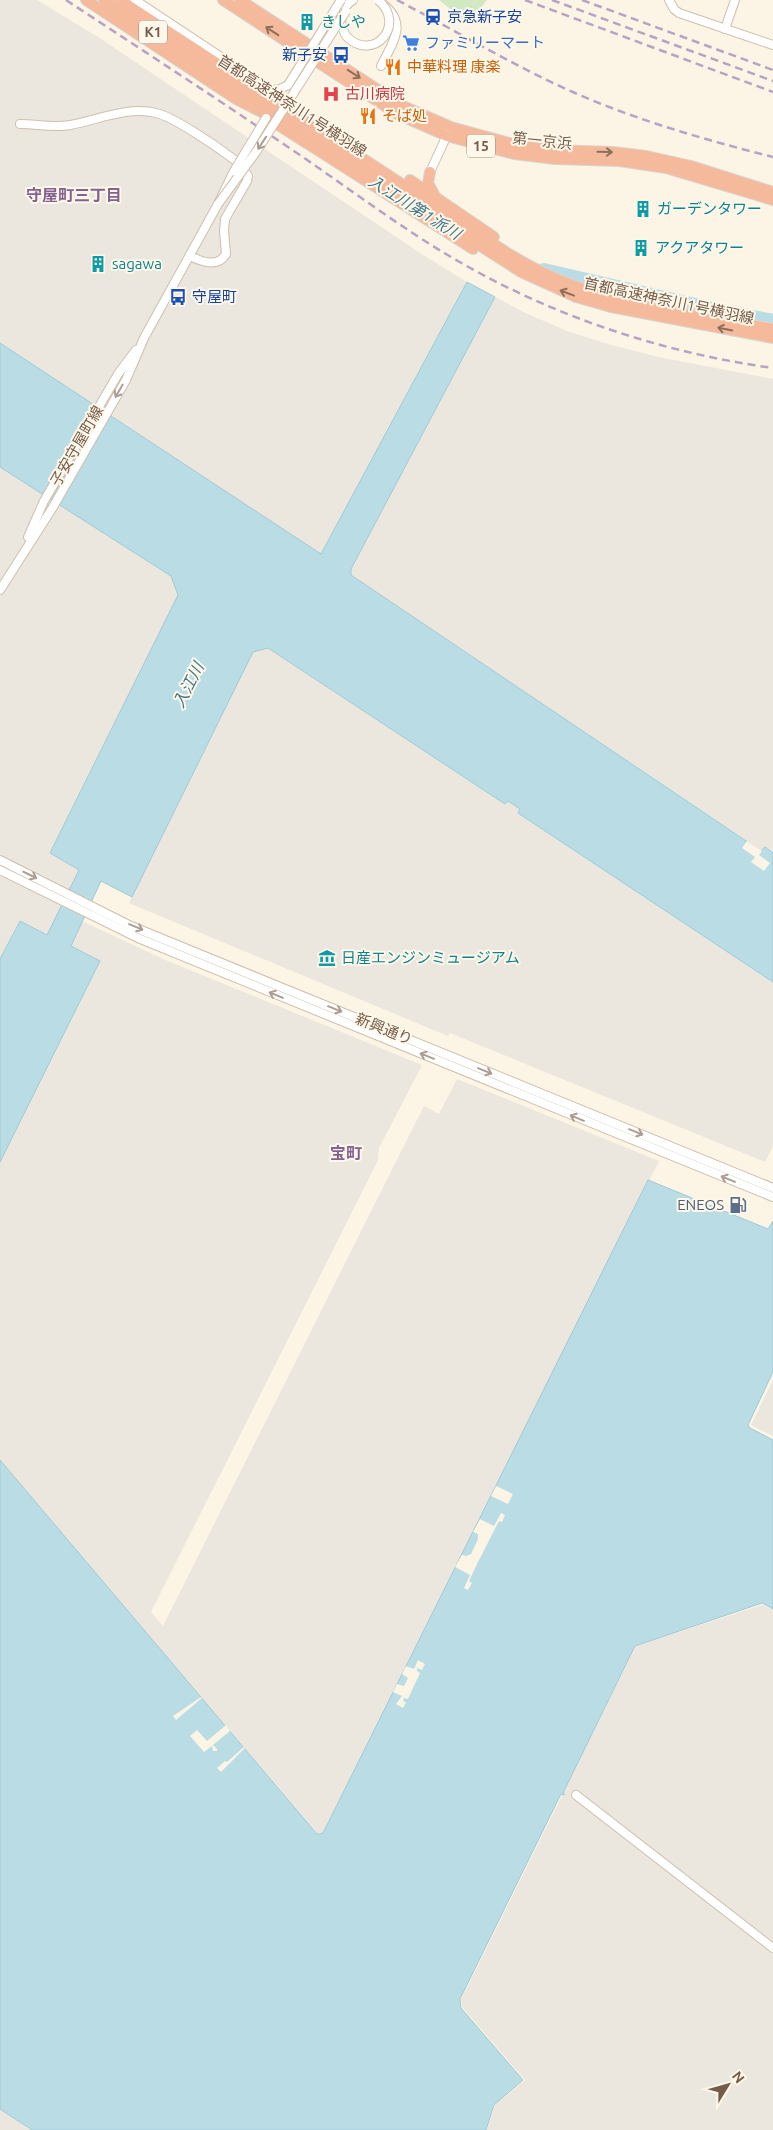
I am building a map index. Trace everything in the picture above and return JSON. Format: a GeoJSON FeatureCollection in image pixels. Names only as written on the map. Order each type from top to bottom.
{"type":"FeatureCollection","features":[{"type":"Feature","properties":{"kind":"highway"},"geometry":{"type":"LineString","coordinates":[[86,0],[236,99],[308,135]]}},
{"type":"Feature","properties":{"kind":"highway"},"geometry":{"type":"LineString","coordinates":[[90,0],[196,68],[275,105]]}},
{"type":"Feature","properties":{"kind":"highway","name":"首都高速神奈川1号横羽線"},"geometry":{"type":"LineString","coordinates":[[104,0],[308,135],[521,272],[559,290],[593,302],[773,338]]}},
{"type":"Feature","properties":{"kind":"highway","name":"首都高速神奈川1号横羽線"},"geometry":{"type":"LineString","coordinates":[[120,0],[508,254],[560,281],[613,298],[773,329]]}},
{"type":"Feature","properties":{"kind":"highway","name":"第一京浜"},"geometry":{"type":"LineString","coordinates":[[223,0],[397,114],[514,154],[555,159],[619,161],[666,168],[773,200]]}},
{"type":"Feature","properties":{"kind":"highway","name":"第一京浜"},"geometry":{"type":"LineString","coordinates":[[240,0],[403,106],[449,131],[520,146],[646,156],[691,166],[773,192]]}},
{"type":"Feature","properties":{"kind":"highway"},"geometry":{"type":"LineString","coordinates":[[275,123],[445,234],[521,272]]}},
{"type":"Feature","properties":{"kind":"highway"},"geometry":{"type":"LineString","coordinates":[[430,172],[428,183],[439,199]]}},
{"type":"Feature","properties":{"kind":"highway"},"geometry":{"type":"LineString","coordinates":[[410,180],[529,259],[564,278],[613,298]]}},
{"type":"Feature","properties":{"kind":"street"},"geometry":{"type":"LineString","coordinates":[[134,0],[269,89],[278,90],[288,85]]}},
{"type":"Feature","properties":{"kind":"street","name":"子安守屋町線"},"geometry":{"type":"LineString","coordinates":[[0,590],[18,558],[52,507],[126,380],[144,338],[218,204],[243,154],[341,0]]}},
{"type":"Feature","properties":{"kind":"street","name":"子安守屋町線"},"geometry":{"type":"LineString","coordinates":[[218,204],[275,123],[354,0]]}},
{"type":"Feature","properties":{"kind":"street"},"geometry":{"type":"LineString","coordinates":[[354,0],[342,13],[341,26],[346,37],[351,42],[362,46],[378,43],[384,37],[389,27],[389,16],[386,9],[377,0]]}},
{"type":"Feature","properties":{"kind":"street"},"geometry":{"type":"LineString","coordinates":[[377,0],[390,9],[397,22],[398,29],[381,66]]}},
{"type":"Feature","properties":{"kind":"street"},"geometry":{"type":"LineString","coordinates":[[669,0],[674,9],[679,13],[773,45]]}},
{"type":"Feature","properties":{"kind":"street"},"geometry":{"type":"LineString","coordinates":[[725,29],[735,0]]}},
{"type":"Feature","properties":{"kind":"street"},"geometry":{"type":"LineString","coordinates":[[20,124],[68,126],[104,116],[149,111],[168,118],[240,164],[248,176],[248,181],[225,219],[226,254],[219,262],[213,263],[206,263],[190,256]]}},
{"type":"Feature","properties":{"kind":"street"},"geometry":{"type":"LineString","coordinates":[[430,172],[449,131]]}},
{"type":"Feature","properties":{"kind":"street","name":"子安守屋町線"},"geometry":{"type":"LineString","coordinates":[[18,558],[44,501],[118,374],[144,338]]}},
{"type":"Feature","properties":{"kind":"street","name":"新興通り"},"geometry":{"type":"LineString","coordinates":[[0,860],[132,926],[773,1188]]}},
{"type":"Feature","properties":{"kind":"street","name":"新興通り"},"geometry":{"type":"LineString","coordinates":[[0,870],[138,938],[773,1197]]}},
{"type":"Feature","properties":{"kind":"street"},"geometry":{"type":"LineString","coordinates":[[576,1795],[773,1948]]}},
{"type":"Feature","properties":{"kind":"shaded area"},"geometry":{"type":"Polygon","coordinates":[[[0,0],[37,0],[98,37],[423,255],[467,282],[321,554],[0,343],[0,0]]]}},
{"type":"Feature","properties":{"kind":"shaded area"},"geometry":{"type":"Polygon","coordinates":[[[495,297],[521,311],[567,331],[611,345],[658,357],[773,379],[773,853],[765,847],[762,851],[351,575],[351,569],[495,297]]]}},
{"type":"Feature","properties":{"kind":"shaded area"},"geometry":{"type":"Polygon","coordinates":[[[0,467],[171,576],[178,595],[50,853],[80,870],[47,935],[19,921],[0,959],[0,467]]]}},
{"type":"Feature","properties":{"kind":"shaded area"},"geometry":{"type":"Polygon","coordinates":[[[268,648],[505,804],[507,800],[521,809],[518,813],[773,982],[773,1146],[765,1162],[450,1033],[448,1036],[129,903],[253,652],[268,648]]]}},
{"type":"Feature","properties":{"kind":"shaded area"},"geometry":{"type":"Polygon","coordinates":[[[82,921],[163,959],[422,1065],[379,1148],[378,1160],[151,1612],[163,1626],[424,1106],[439,1114],[457,1079],[659,1161],[323,1833],[320,1834],[318,1834],[0,1460],[0,1162],[100,961],[71,946],[82,921]]]}},
{"type":"Feature","properties":{"kind":"shaded area"},"geometry":{"type":"Polygon","coordinates":[[[773,1380],[773,1436],[751,1425],[773,1380]]]}},
{"type":"Feature","properties":{"kind":"shaded area"},"geometry":{"type":"Polygon","coordinates":[[[762,1605],[773,1610],[773,2130],[487,2130],[495,2105],[525,2080],[463,2008],[461,2000],[636,1646],[762,1605]]]}},
{"type":"Feature","properties":{"kind":"shaded area"},"geometry":{"type":"Polygon","coordinates":[[[0,2109],[30,2130],[0,2130],[0,2109]]]}},
{"type":"Feature","properties":{"kind":"green space"},"geometry":{"type":"Polygon","coordinates":[[[439,0],[487,0],[468,23],[439,0]]]}},
{"type":"Feature","properties":{"kind":"water","name":"入江川"},"geometry":{"type":"Polygon","coordinates":[[[467,282],[495,297],[351,569],[351,575],[761,851],[765,847],[773,853],[773,982],[518,813],[520,809],[508,801],[505,804],[268,648],[253,652],[132,897],[101,881],[71,946],[100,961],[0,1162],[0,959],[20,921],[47,935],[79,870],[50,853],[178,595],[171,576],[0,467],[0,343],[321,554],[467,282]]]}},
{"type":"Feature","properties":{"kind":"water"},"geometry":{"type":"Polygon","coordinates":[[[648,1180],[768,1229],[773,1221],[773,1372],[748,1425],[750,1428],[773,1440],[773,1609],[762,1603],[635,1646],[564,1791],[564,1795],[561,1794],[460,1999],[461,2008],[523,2080],[494,2105],[486,2130],[32,2130],[0,2109],[0,1460],[317,1834],[323,1833],[648,1180]]]}},
{"type":"Feature","properties":{"kind":"pier"},"geometry":{"type":"Polygon","coordinates":[[[747,841],[762,851],[759,855],[770,863],[764,871],[751,862],[755,857],[742,848],[747,841]]]}},
{"type":"Feature","properties":{"kind":"pier"},"geometry":{"type":"Polygon","coordinates":[[[496,1486],[513,1494],[508,1504],[491,1496],[496,1486]]]}},
{"type":"Feature","properties":{"kind":"pier"},"geometry":{"type":"Polygon","coordinates":[[[501,1513],[505,1515],[502,1522],[499,1521],[478,1562],[469,1581],[472,1583],[468,1590],[464,1588],[470,1575],[455,1567],[462,1555],[471,1554],[478,1539],[478,1534],[473,1532],[480,1519],[494,1526],[501,1513]]]}},
{"type":"Feature","properties":{"kind":"pier"},"geometry":{"type":"Polygon","coordinates":[[[418,1660],[425,1664],[422,1670],[417,1668],[417,1671],[420,1673],[408,1699],[404,1698],[403,1701],[406,1702],[403,1708],[396,1704],[402,1696],[393,1692],[397,1684],[404,1686],[408,1678],[402,1674],[406,1666],[414,1669],[418,1660]]]}},
{"type":"Feature","properties":{"kind":"pier"},"geometry":{"type":"Polygon","coordinates":[[[202,1698],[176,1720],[173,1716],[202,1698]]]}},
{"type":"Feature","properties":{"kind":"pier"},"geometry":{"type":"Polygon","coordinates":[[[226,1725],[230,1731],[213,1745],[217,1751],[213,1751],[212,1746],[204,1752],[190,1736],[197,1730],[207,1741],[226,1725]]]}},
{"type":"Feature","properties":{"kind":"pier"},"geometry":{"type":"Polygon","coordinates":[[[244,1747],[221,1772],[217,1768],[225,1761],[227,1762],[244,1747]]]}},
{"type":"Feature","properties":{"kind":"waterway","name":"入江川第1派川"},"geometry":{"type":"LineString","coordinates":[[544,270],[773,321]]}},
{"type":"Feature","properties":{"kind":"railway"},"geometry":{"type":"LineString","coordinates":[[66,0],[258,127],[405,228],[484,275],[523,295],[604,328],[687,352],[773,368]]}},
{"type":"Feature","properties":{"kind":"railway"},"geometry":{"type":"LineString","coordinates":[[397,0],[485,48],[575,93],[673,129],[773,157]]}},
{"type":"Feature","properties":{"kind":"railway"},"geometry":{"type":"LineString","coordinates":[[525,0],[773,92]]}},
{"type":"Feature","properties":{"kind":"railway"},"geometry":{"type":"LineString","coordinates":[[552,0],[773,81]]}},
{"type":"Feature","properties":{"kind":"railway"},"geometry":{"type":"LineString","coordinates":[[582,0],[773,70]]}},
{"type":"Feature","properties":{"kind":"place","name":"京急新子安"},"geometry":{"type":"Point","coordinates":[433,17]}},
{"type":"Feature","properties":{"kind":"place","name":"きしや"},"geometry":{"type":"Point","coordinates":[307,22]}},
{"type":"Feature","properties":{"kind":"place","name":"ファミリーマート"},"geometry":{"type":"Point","coordinates":[411,43]}},
{"type":"Feature","properties":{"kind":"place","name":"新子安"},"geometry":{"type":"Point","coordinates":[341,55]}},
{"type":"Feature","properties":{"kind":"place","name":"中華料理 康楽"},"geometry":{"type":"Point","coordinates":[393,67]}},
{"type":"Feature","properties":{"kind":"place","name":"古川病院"},"geometry":{"type":"Point","coordinates":[331,94]}},
{"type":"Feature","properties":{"kind":"place","name":"そば処"},"geometry":{"type":"Point","coordinates":[368,116]}},
{"type":"Feature","properties":{"kind":"place","name":"ガーデンタワー"},"geometry":{"type":"Point","coordinates":[643,209]}},
{"type":"Feature","properties":{"kind":"place","name":"アクアタワー"},"geometry":{"type":"Point","coordinates":[641,248]}},
{"type":"Feature","properties":{"kind":"place","name":"sagawa"},"geometry":{"type":"Point","coordinates":[98,264]}},
{"type":"Feature","properties":{"kind":"place","name":"守屋町"},"geometry":{"type":"Point","coordinates":[178,297]}},
{"type":"Feature","properties":{"kind":"place","name":"日産エンジンミュージアム"},"geometry":{"type":"Point","coordinates":[327,958]}},
{"type":"Feature","properties":{"kind":"place","name":"ENEOS"},"geometry":{"type":"Point","coordinates":[738,1205]}},
{"type":"Feature","properties":{"kind":"district","name":"守屋町三丁目"},"geometry":{"type":"Point","coordinates":[74,195]}},
{"type":"Feature","properties":{"kind":"district","name":"宝町"},"geometry":{"type":"Point","coordinates":[346,1153]}}]}
